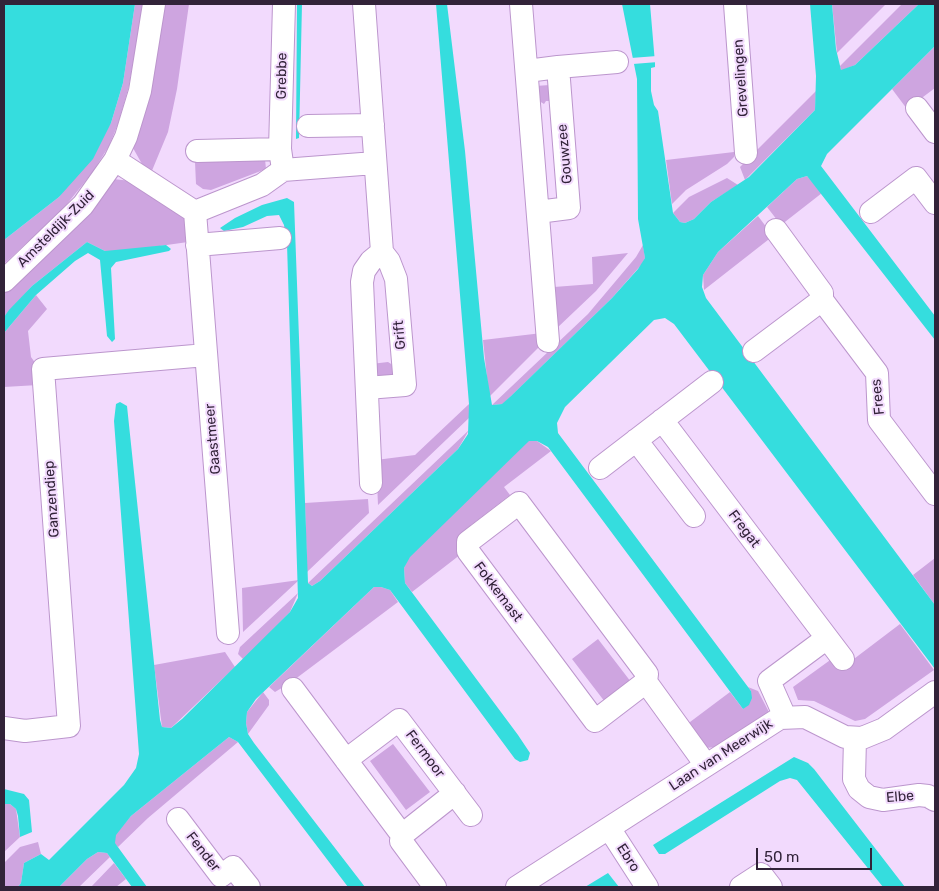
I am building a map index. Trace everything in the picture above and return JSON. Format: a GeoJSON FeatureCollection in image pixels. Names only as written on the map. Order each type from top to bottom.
{"type":"FeatureCollection","features":[{"type":"Feature","properties":{"kind":"street","name":"Amsteldijk-Zuid"},"geometry":{"type":"LineString","coordinates":[[4,281],[83,205],[115,160],[126,137],[140,91],[154,4]]}},
{"type":"Feature","properties":{"kind":"street","name":"Grebbe"},"geometry":{"type":"LineString","coordinates":[[282,159],[284,4]]}},
{"type":"Feature","properties":{"kind":"street","name":"Grift"},"geometry":{"type":"LineString","coordinates":[[364,4],[382,252],[389,261],[396,279],[405,385],[367,388]]}},
{"type":"Feature","properties":{"kind":"street"},"geometry":{"type":"LineString","coordinates":[[521,4],[548,341]]}},
{"type":"Feature","properties":{"kind":"street","name":"Grevelingen"},"geometry":{"type":"LineString","coordinates":[[735,4],[746,153]]}},
{"type":"Feature","properties":{"kind":"street"},"geometry":{"type":"LineString","coordinates":[[527,70],[617,62]]}},
{"type":"Feature","properties":{"kind":"street","name":"Gouwzee"},"geometry":{"type":"LineString","coordinates":[[538,212],[569,208],[558,68]]}},
{"type":"Feature","properties":{"kind":"street"},"geometry":{"type":"LineString","coordinates":[[917,108],[935,132]]}},
{"type":"Feature","properties":{"kind":"street"},"geometry":{"type":"LineString","coordinates":[[308,126],[373,125]]}},
{"type":"Feature","properties":{"kind":"street"},"geometry":{"type":"LineString","coordinates":[[196,151],[282,159],[375,163]]}},
{"type":"Feature","properties":{"kind":"street"},"geometry":{"type":"LineString","coordinates":[[115,160],[195,212],[262,185],[282,159]]}},
{"type":"Feature","properties":{"kind":"street"},"geometry":{"type":"LineString","coordinates":[[871,212],[916,178],[935,203]]}},
{"type":"Feature","properties":{"kind":"street","name":"Gaastmeer"},"geometry":{"type":"LineString","coordinates":[[195,212],[228,633]]}},
{"type":"Feature","properties":{"kind":"street","name":"Frees"},"geometry":{"type":"LineString","coordinates":[[776,230],[822,293],[822,300],[877,374],[879,420],[935,494]]}},
{"type":"Feature","properties":{"kind":"street"},"geometry":{"type":"LineString","coordinates":[[197,245],[280,238]]}},
{"type":"Feature","properties":{"kind":"street"},"geometry":{"type":"LineString","coordinates":[[371,483],[362,282],[364,271],[370,261],[382,252]]}},
{"type":"Feature","properties":{"kind":"street"},"geometry":{"type":"LineString","coordinates":[[754,351],[822,300]]}},
{"type":"Feature","properties":{"kind":"street","name":"Ganzendiep"},"geometry":{"type":"LineString","coordinates":[[4,728],[25,732],[69,726],[43,369],[206,355]]}},
{"type":"Feature","properties":{"kind":"street"},"geometry":{"type":"LineString","coordinates":[[600,468],[712,382]]}},
{"type":"Feature","properties":{"kind":"street","name":"Fregat"},"geometry":{"type":"LineString","coordinates":[[662,420],[843,659]]}},
{"type":"Feature","properties":{"kind":"street"},"geometry":{"type":"LineString","coordinates":[[636,440],[694,516]]}},
{"type":"Feature","properties":{"kind":"street","name":"Fokkemast"},"geometry":{"type":"LineString","coordinates":[[646,682],[595,721],[468,550],[468,542],[519,503],[647,674],[646,682],[706,765]]}},
{"type":"Feature","properties":{"kind":"street"},"geometry":{"type":"LineString","coordinates":[[785,717],[769,681],[827,638]]}},
{"type":"Feature","properties":{"kind":"street"},"geometry":{"type":"LineString","coordinates":[[293,689],[402,835]]}},
{"type":"Feature","properties":{"kind":"street"},"geometry":{"type":"LineString","coordinates":[[855,739],[872,736],[884,729],[935,692]]}},
{"type":"Feature","properties":{"kind":"street","name":"Laan van Meerwijk"},"geometry":{"type":"LineString","coordinates":[[517,887],[772,722],[785,717],[805,717],[846,737],[855,739]]}},
{"type":"Feature","properties":{"kind":"street","name":"Fermoor"},"geometry":{"type":"LineString","coordinates":[[346,760],[399,720],[471,815]]}},
{"type":"Feature","properties":{"kind":"street","name":"Elbe"},"geometry":{"type":"LineString","coordinates":[[855,739],[854,779],[859,789],[869,797],[883,800],[919,795],[928,796],[935,800]]}},
{"type":"Feature","properties":{"kind":"street"},"geometry":{"type":"LineString","coordinates":[[435,887],[401,841],[402,835],[455,793]]}},
{"type":"Feature","properties":{"kind":"street","name":"Fender"},"geometry":{"type":"LineString","coordinates":[[178,819],[221,876],[233,866],[249,887]]}},
{"type":"Feature","properties":{"kind":"street","name":"Ebro"},"geometry":{"type":"LineString","coordinates":[[609,828],[647,887]]}},
{"type":"Feature","properties":{"kind":"street"},"geometry":{"type":"LineString","coordinates":[[742,887],[762,874],[771,887]]}},
{"type":"Feature","properties":{"kind":"shaded area"},"geometry":{"type":"Polygon","coordinates":[[[4,4],[135,4],[123,83],[111,123],[93,159],[59,197],[4,240],[4,4]]]}},
{"type":"Feature","properties":{"kind":"shaded area"},"geometry":{"type":"Polygon","coordinates":[[[135,4],[143,4],[129,86],[118,124],[109,146],[92,173],[63,209],[4,264],[4,240],[59,197],[111,123],[123,83],[135,4]]]}},
{"type":"Feature","properties":{"kind":"shaded area"},"geometry":{"type":"Polygon","coordinates":[[[160,4],[189,4],[177,89],[168,132],[151,173],[142,164],[133,148],[160,4]]]}},
{"type":"Feature","properties":{"kind":"shaded area"},"geometry":{"type":"Polygon","coordinates":[[[297,4],[302,4],[299,138],[296,139],[297,4]]]}},
{"type":"Feature","properties":{"kind":"shaded area"},"geometry":{"type":"Polygon","coordinates":[[[436,4],[447,4],[465,151],[484,358],[492,405],[502,404],[511,396],[612,298],[638,269],[645,258],[638,219],[637,79],[622,4],[650,4],[655,63],[655,67],[651,68],[651,91],[654,105],[658,111],[673,213],[680,222],[685,223],[694,219],[711,202],[749,177],[815,110],[816,76],[810,4],[832,4],[836,49],[841,70],[855,65],[919,4],[935,4],[935,46],[827,154],[821,166],[935,316],[935,340],[807,176],[797,179],[718,252],[703,275],[702,287],[706,298],[935,605],[935,669],[674,324],[665,318],[654,320],[565,407],[557,423],[558,433],[751,691],[752,698],[749,705],[743,709],[548,447],[537,441],[529,441],[410,557],[404,568],[405,583],[518,735],[530,753],[528,760],[520,762],[515,759],[390,590],[374,587],[256,699],[247,712],[246,723],[248,734],[254,743],[365,887],[348,887],[238,742],[229,737],[131,816],[116,835],[115,843],[147,887],[132,887],[107,853],[98,852],[87,859],[59,887],[18,887],[21,883],[24,863],[41,854],[49,860],[124,785],[136,768],[139,754],[114,421],[116,404],[120,402],[127,406],[162,727],[171,728],[182,719],[290,612],[298,598],[287,244],[284,225],[279,215],[267,216],[243,227],[224,231],[220,228],[235,218],[262,205],[287,198],[294,202],[308,583],[312,586],[320,581],[458,449],[468,434],[469,404],[436,4]]]}},
{"type":"Feature","properties":{"kind":"shaded area"},"geometry":{"type":"Polygon","coordinates":[[[832,4],[886,4],[837,53],[832,4]]]}},
{"type":"Feature","properties":{"kind":"shaded area"},"geometry":{"type":"Polygon","coordinates":[[[902,4],[919,4],[855,65],[841,71],[840,66],[902,4]]]}},
{"type":"Feature","properties":{"kind":"shaded area"},"geometry":{"type":"Polygon","coordinates":[[[935,46],[935,88],[907,109],[892,89],[935,46]]]}},
{"type":"Feature","properties":{"kind":"shaded area"},"geometry":{"type":"Polygon","coordinates":[[[550,85],[553,101],[546,101],[544,104],[536,99],[535,86],[550,85]]]}},
{"type":"Feature","properties":{"kind":"shaded area"},"geometry":{"type":"Polygon","coordinates":[[[816,91],[815,110],[745,180],[740,167],[816,91]]]}},
{"type":"Feature","properties":{"kind":"shaded area"},"geometry":{"type":"Polygon","coordinates":[[[734,152],[734,157],[727,164],[686,190],[672,204],[666,160],[734,152]]]}},
{"type":"Feature","properties":{"kind":"shaded area"},"geometry":{"type":"Polygon","coordinates":[[[265,159],[266,169],[211,190],[203,189],[196,184],[195,162],[265,159]]]}},
{"type":"Feature","properties":{"kind":"shaded area"},"geometry":{"type":"Polygon","coordinates":[[[807,176],[822,193],[781,225],[767,207],[797,179],[807,176]]]}},
{"type":"Feature","properties":{"kind":"shaded area"},"geometry":{"type":"Polygon","coordinates":[[[727,178],[738,185],[711,202],[694,219],[685,223],[680,222],[673,213],[689,197],[727,178]]]}},
{"type":"Feature","properties":{"kind":"shaded area"},"geometry":{"type":"Polygon","coordinates":[[[113,179],[131,181],[185,213],[188,242],[117,252],[105,251],[87,242],[32,286],[4,317],[4,293],[113,179]]]}},
{"type":"Feature","properties":{"kind":"shaded area"},"geometry":{"type":"Polygon","coordinates":[[[758,216],[773,236],[704,290],[703,275],[718,252],[758,216]]]}},
{"type":"Feature","properties":{"kind":"shaded area"},"geometry":{"type":"Polygon","coordinates":[[[87,242],[105,251],[166,245],[171,249],[116,262],[111,268],[115,339],[112,342],[107,336],[100,260],[88,253],[75,261],[36,295],[4,333],[4,317],[9,310],[32,286],[87,242]]]}},
{"type":"Feature","properties":{"kind":"shaded area"},"geometry":{"type":"Polygon","coordinates":[[[643,245],[645,258],[642,264],[612,298],[503,404],[492,405],[588,314],[636,257],[643,245]]]}},
{"type":"Feature","properties":{"kind":"shaded area"},"geometry":{"type":"Polygon","coordinates":[[[628,253],[596,291],[556,329],[554,287],[593,284],[592,257],[628,253]]]}},
{"type":"Feature","properties":{"kind":"shaded area"},"geometry":{"type":"Polygon","coordinates":[[[36,295],[47,309],[28,331],[31,357],[36,364],[38,385],[4,387],[4,333],[36,295]]]}},
{"type":"Feature","properties":{"kind":"shaded area"},"geometry":{"type":"Polygon","coordinates":[[[542,333],[543,343],[489,397],[483,340],[542,333]]]}},
{"type":"Feature","properties":{"kind":"shaded area"},"geometry":{"type":"Polygon","coordinates":[[[388,362],[399,369],[399,375],[378,382],[371,364],[388,362]]]}},
{"type":"Feature","properties":{"kind":"shaded area"},"geometry":{"type":"Polygon","coordinates":[[[469,404],[470,417],[378,505],[376,460],[415,455],[469,404]]]}},
{"type":"Feature","properties":{"kind":"shaded area"},"geometry":{"type":"Polygon","coordinates":[[[469,430],[458,449],[320,581],[312,586],[308,583],[469,430]]]}},
{"type":"Feature","properties":{"kind":"shaded area"},"geometry":{"type":"Polygon","coordinates":[[[528,441],[537,441],[551,451],[504,487],[510,495],[471,525],[477,533],[465,551],[412,592],[405,583],[404,568],[409,557],[528,441]]]}},
{"type":"Feature","properties":{"kind":"shaded area"},"geometry":{"type":"Polygon","coordinates":[[[368,499],[369,513],[307,572],[305,503],[368,499]]]}},
{"type":"Feature","properties":{"kind":"shaded area"},"geometry":{"type":"Polygon","coordinates":[[[935,558],[935,605],[913,575],[935,558]]]}},
{"type":"Feature","properties":{"kind":"shaded area"},"geometry":{"type":"Polygon","coordinates":[[[299,580],[243,632],[242,588],[299,580]]]}},
{"type":"Feature","properties":{"kind":"shaded area"},"geometry":{"type":"Polygon","coordinates":[[[374,587],[390,590],[398,602],[290,683],[275,692],[269,687],[374,587]]]}},
{"type":"Feature","properties":{"kind":"shaded area"},"geometry":{"type":"Polygon","coordinates":[[[298,593],[290,612],[244,660],[238,654],[240,647],[298,593]]]}},
{"type":"Feature","properties":{"kind":"shaded area"},"geometry":{"type":"Polygon","coordinates":[[[900,624],[934,670],[865,719],[855,721],[814,701],[798,700],[793,687],[833,658],[842,668],[900,624]]]}},
{"type":"Feature","properties":{"kind":"shaded area"},"geometry":{"type":"Polygon","coordinates":[[[598,639],[631,682],[605,702],[572,659],[598,639]]]}},
{"type":"Feature","properties":{"kind":"shaded area"},"geometry":{"type":"Polygon","coordinates":[[[225,652],[235,667],[171,728],[162,727],[154,665],[225,652]]]}},
{"type":"Feature","properties":{"kind":"shaded area"},"geometry":{"type":"Polygon","coordinates":[[[748,687],[758,691],[770,714],[719,747],[704,748],[686,725],[730,692],[743,709],[751,691],[748,687]]]}},
{"type":"Feature","properties":{"kind":"shaded area"},"geometry":{"type":"Polygon","coordinates":[[[263,692],[269,700],[269,705],[248,734],[247,712],[263,692]]]}},
{"type":"Feature","properties":{"kind":"shaded area"},"geometry":{"type":"Polygon","coordinates":[[[229,737],[238,742],[148,818],[118,847],[114,843],[115,835],[131,816],[229,737]]]}},
{"type":"Feature","properties":{"kind":"shaded area"},"geometry":{"type":"Polygon","coordinates":[[[393,744],[430,792],[406,810],[370,761],[393,744]]]}},
{"type":"Feature","properties":{"kind":"shaded area"},"geometry":{"type":"Polygon","coordinates":[[[794,757],[808,763],[814,769],[905,887],[883,887],[797,780],[790,778],[780,781],[665,854],[659,854],[653,845],[794,757]]]}},
{"type":"Feature","properties":{"kind":"shaded area"},"geometry":{"type":"Polygon","coordinates":[[[4,789],[24,794],[29,800],[32,832],[20,837],[16,809],[10,804],[4,804],[4,789]]]}},
{"type":"Feature","properties":{"kind":"shaded area"},"geometry":{"type":"Polygon","coordinates":[[[4,804],[10,804],[16,809],[20,837],[4,852],[4,804]]]}},
{"type":"Feature","properties":{"kind":"shaded area"},"geometry":{"type":"Polygon","coordinates":[[[38,842],[41,854],[24,863],[21,883],[18,887],[4,887],[4,863],[20,847],[38,842]]]}},
{"type":"Feature","properties":{"kind":"shaded area"},"geometry":{"type":"Polygon","coordinates":[[[98,852],[107,853],[110,857],[79,887],[59,887],[87,859],[98,852]]]}},
{"type":"Feature","properties":{"kind":"shaded area"},"geometry":{"type":"Polygon","coordinates":[[[114,863],[126,879],[116,887],[91,887],[114,863]]]}},
{"type":"Feature","properties":{"kind":"shaded area"},"geometry":{"type":"Polygon","coordinates":[[[608,873],[619,887],[585,887],[608,873]]]}},
{"type":"Feature","properties":{"kind":"pier"},"geometry":{"type":"Polygon","coordinates":[[[657,56],[658,62],[633,64],[631,58],[657,56]]]}}]}
